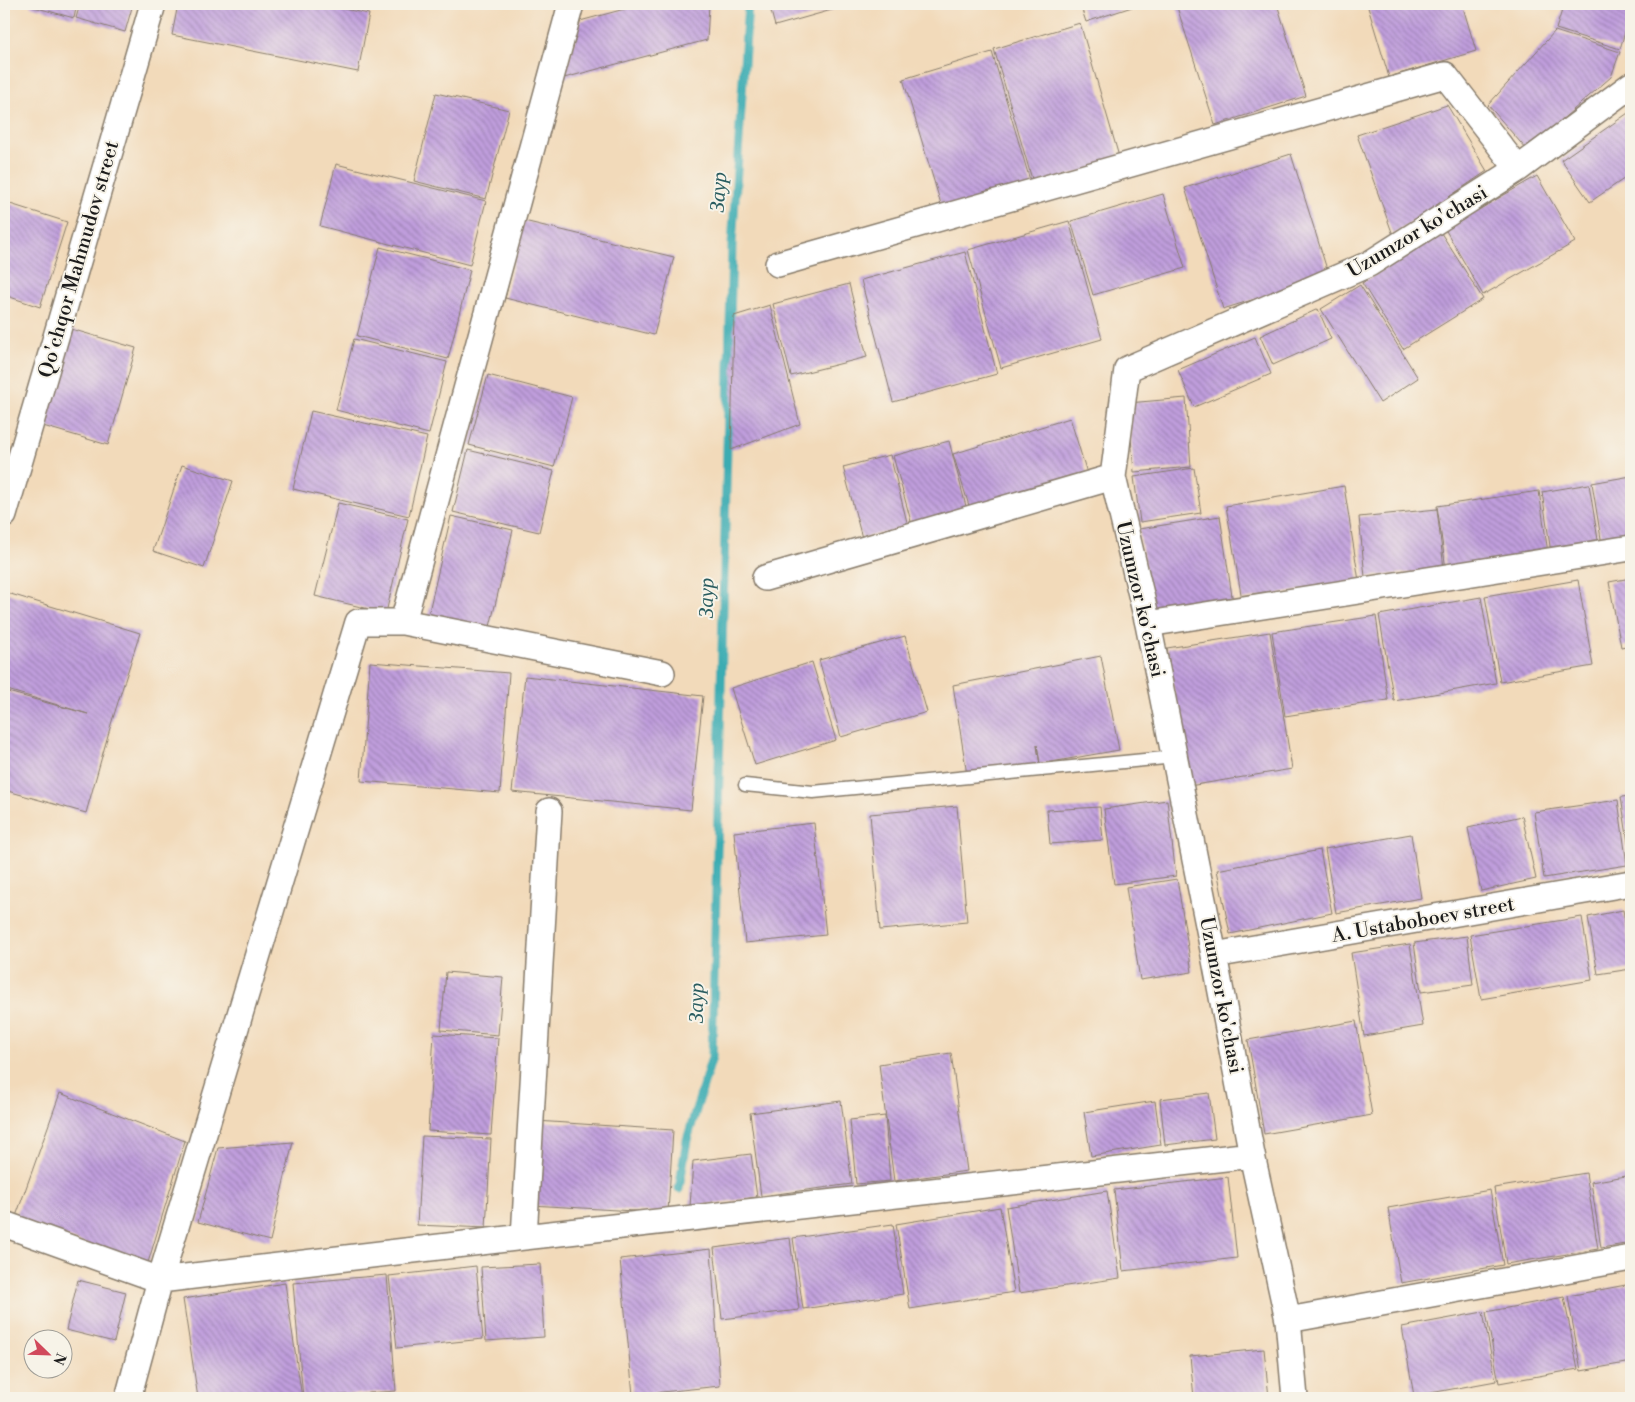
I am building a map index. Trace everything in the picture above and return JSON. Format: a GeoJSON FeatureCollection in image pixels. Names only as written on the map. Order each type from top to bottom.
{"type":"FeatureCollection","features":[{"type":"Feature","properties":{"kind":"street","name":"Qo'chqor Mahmudov street"},"geometry":{"type":"LineString","coordinates":[[4,515],[153,4]]}},
{"type":"Feature","properties":{"kind":"street"},"geometry":{"type":"LineString","coordinates":[[403,622],[571,4]]}},
{"type":"Feature","properties":{"kind":"street"},"geometry":{"type":"LineString","coordinates":[[778,264],[1445,75],[1518,169]]}},
{"type":"Feature","properties":{"kind":"street","name":"Uzumzor ko'chasi"},"geometry":{"type":"LineString","coordinates":[[1296,1398],[1288,1320],[1252,1155],[1148,624],[1113,477],[1127,369],[1369,264],[1518,169],[1631,85]]}},
{"type":"Feature","properties":{"kind":"street"},"geometry":{"type":"LineString","coordinates":[[765,578],[1113,477]]}},
{"type":"Feature","properties":{"kind":"street"},"geometry":{"type":"LineString","coordinates":[[1148,624],[1631,548]]}},
{"type":"Feature","properties":{"kind":"street"},"geometry":{"type":"LineString","coordinates":[[128,1398],[160,1280],[358,622],[403,622],[662,673]]}},
{"type":"Feature","properties":{"kind":"street"},"geometry":{"type":"LineString","coordinates":[[524,1237],[549,811]]}},
{"type":"Feature","properties":{"kind":"street","name":"A. Ustaboboev street"},"geometry":{"type":"LineString","coordinates":[[1214,955],[1631,883]]}},
{"type":"Feature","properties":{"kind":"street"},"geometry":{"type":"LineString","coordinates":[[4,1224],[160,1280],[1252,1155]]}},
{"type":"Feature","properties":{"kind":"street"},"geometry":{"type":"LineString","coordinates":[[1288,1320],[1631,1258]]}},
{"type":"Feature","properties":{"kind":"lane"},"geometry":{"type":"LineString","coordinates":[[745,784],[813,792],[1175,757]]}},
{"type":"Feature","properties":{"kind":"building"},"geometry":{"type":"Polygon","coordinates":[[[30,4],[77,4],[74,18],[30,6],[30,4]]]}},
{"type":"Feature","properties":{"kind":"building"},"geometry":{"type":"Polygon","coordinates":[[[80,4],[133,4],[125,32],[76,18],[80,4]]]}},
{"type":"Feature","properties":{"kind":"building"},"geometry":{"type":"Polygon","coordinates":[[[178,4],[319,4],[369,14],[358,72],[172,35],[178,4]]]}},
{"type":"Feature","properties":{"kind":"building"},"geometry":{"type":"Polygon","coordinates":[[[643,4],[709,4],[707,40],[564,78],[580,21],[643,4]]]}},
{"type":"Feature","properties":{"kind":"building"},"geometry":{"type":"Polygon","coordinates":[[[769,4],[853,4],[775,26],[769,4]]]}},
{"type":"Feature","properties":{"kind":"building"},"geometry":{"type":"Polygon","coordinates":[[[1080,4],[1141,4],[1086,22],[1080,4]]]}},
{"type":"Feature","properties":{"kind":"building"},"geometry":{"type":"Polygon","coordinates":[[[1176,4],[1277,4],[1306,96],[1215,125],[1176,4]]]}},
{"type":"Feature","properties":{"kind":"building"},"geometry":{"type":"Polygon","coordinates":[[[1367,4],[1462,4],[1476,51],[1389,77],[1367,4]]]}},
{"type":"Feature","properties":{"kind":"building"},"geometry":{"type":"Polygon","coordinates":[[[1564,4],[1631,4],[1631,11],[1620,49],[1556,29],[1564,4]]]}},
{"type":"Feature","properties":{"kind":"building"},"geometry":{"type":"Polygon","coordinates":[[[1080,23],[1120,160],[1034,186],[994,49],[1080,23]]]}},
{"type":"Feature","properties":{"kind":"building"},"geometry":{"type":"Polygon","coordinates":[[[1555,31],[1620,52],[1611,77],[1527,150],[1488,105],[1555,31]]]}},
{"type":"Feature","properties":{"kind":"building"},"geometry":{"type":"Polygon","coordinates":[[[992,52],[1032,187],[944,214],[903,79],[992,52]]]}},
{"type":"Feature","properties":{"kind":"building"},"geometry":{"type":"Polygon","coordinates":[[[436,93],[509,110],[486,199],[414,181],[436,93]]]}},
{"type":"Feature","properties":{"kind":"building"},"geometry":{"type":"Polygon","coordinates":[[[1447,105],[1487,171],[1393,235],[1357,135],[1447,105]]]}},
{"type":"Feature","properties":{"kind":"building"},"geometry":{"type":"Polygon","coordinates":[[[1631,111],[1631,174],[1590,202],[1561,160],[1631,111]]]}},
{"type":"Feature","properties":{"kind":"building"},"geometry":{"type":"Polygon","coordinates":[[[1291,154],[1329,276],[1223,309],[1185,188],[1291,154]]]}},
{"type":"Feature","properties":{"kind":"building"},"geometry":{"type":"Polygon","coordinates":[[[336,164],[486,201],[470,265],[320,226],[336,164]]]}},
{"type":"Feature","properties":{"kind":"building"},"geometry":{"type":"Polygon","coordinates":[[[1537,176],[1575,242],[1483,295],[1445,229],[1537,176]]]}},
{"type":"Feature","properties":{"kind":"building"},"geometry":{"type":"Polygon","coordinates":[[[1163,194],[1185,268],[1093,295],[1071,221],[1163,194]]]}},
{"type":"Feature","properties":{"kind":"building"},"geometry":{"type":"Polygon","coordinates":[[[4,202],[67,222],[40,307],[4,295],[4,202]]]}},
{"type":"Feature","properties":{"kind":"building"},"geometry":{"type":"Polygon","coordinates":[[[524,221],[674,257],[654,335],[505,298],[524,221]]]}},
{"type":"Feature","properties":{"kind":"building"},"geometry":{"type":"Polygon","coordinates":[[[1069,221],[1102,339],[1001,368],[968,250],[1069,221]]]}},
{"type":"Feature","properties":{"kind":"building"},"geometry":{"type":"Polygon","coordinates":[[[1441,233],[1483,299],[1403,349],[1362,283],[1441,233]]]}},
{"type":"Feature","properties":{"kind":"building"},"geometry":{"type":"Polygon","coordinates":[[[380,247],[470,270],[448,359],[357,336],[380,247]]]}},
{"type":"Feature","properties":{"kind":"building"},"geometry":{"type":"Polygon","coordinates":[[[965,252],[997,374],[893,402],[861,280],[965,252]]]}},
{"type":"Feature","properties":{"kind":"building"},"geometry":{"type":"Polygon","coordinates":[[[849,284],[867,357],[791,376],[773,304],[849,284]]]}},
{"type":"Feature","properties":{"kind":"building"},"geometry":{"type":"Polygon","coordinates":[[[1360,285],[1418,378],[1380,403],[1321,309],[1360,285]]]}},
{"type":"Feature","properties":{"kind":"building"},"geometry":{"type":"Polygon","coordinates":[[[770,305],[800,424],[731,450],[734,316],[770,305]]]}},
{"type":"Feature","properties":{"kind":"building"},"geometry":{"type":"Polygon","coordinates":[[[1318,309],[1331,339],[1273,365],[1260,336],[1318,309]]]}},
{"type":"Feature","properties":{"kind":"building"},"geometry":{"type":"Polygon","coordinates":[[[71,329],[136,348],[108,445],[43,426],[71,329]]]}},
{"type":"Feature","properties":{"kind":"building"},"geometry":{"type":"Polygon","coordinates":[[[1255,337],[1271,374],[1194,407],[1178,370],[1255,337]]]}},
{"type":"Feature","properties":{"kind":"building"},"geometry":{"type":"Polygon","coordinates":[[[354,339],[447,362],[429,434],[336,410],[354,339]]]}},
{"type":"Feature","properties":{"kind":"building"},"geometry":{"type":"Polygon","coordinates":[[[488,375],[572,397],[554,467],[469,445],[488,375]]]}},
{"type":"Feature","properties":{"kind":"building"},"geometry":{"type":"Polygon","coordinates":[[[1186,398],[1191,467],[1134,472],[1128,403],[1186,398]]]}},
{"type":"Feature","properties":{"kind":"building"},"geometry":{"type":"Polygon","coordinates":[[[311,411],[427,437],[409,516],[293,489],[311,411]]]}},
{"type":"Feature","properties":{"kind":"building"},"geometry":{"type":"Polygon","coordinates":[[[1070,418],[1087,473],[970,509],[953,454],[1070,418]]]}},
{"type":"Feature","properties":{"kind":"building"},"geometry":{"type":"Polygon","coordinates":[[[949,441],[967,510],[912,525],[893,456],[949,441]]]}},
{"type":"Feature","properties":{"kind":"building"},"geometry":{"type":"Polygon","coordinates":[[[468,450],[554,471],[539,532],[453,512],[468,450]]]}},
{"type":"Feature","properties":{"kind":"building"},"geometry":{"type":"Polygon","coordinates":[[[890,455],[908,526],[862,538],[843,467],[890,455]]]}},
{"type":"Feature","properties":{"kind":"building"},"geometry":{"type":"Polygon","coordinates":[[[182,465],[233,481],[204,568],[153,551],[182,465]]]}},
{"type":"Feature","properties":{"kind":"building"},"geometry":{"type":"Polygon","coordinates":[[[1194,468],[1201,513],[1140,522],[1134,477],[1194,468]]]}},
{"type":"Feature","properties":{"kind":"building"},"geometry":{"type":"Polygon","coordinates":[[[1631,476],[1631,541],[1602,545],[1592,483],[1631,476]]]}},
{"type":"Feature","properties":{"kind":"building"},"geometry":{"type":"Polygon","coordinates":[[[1589,484],[1599,546],[1551,553],[1542,492],[1589,484]]]}},
{"type":"Feature","properties":{"kind":"building"},"geometry":{"type":"Polygon","coordinates":[[[1344,486],[1359,581],[1242,600],[1226,506],[1344,486]]]}},
{"type":"Feature","properties":{"kind":"building"},"geometry":{"type":"Polygon","coordinates":[[[1539,491],[1548,553],[1446,569],[1437,506],[1539,491]]]}},
{"type":"Feature","properties":{"kind":"building"},"geometry":{"type":"Polygon","coordinates":[[[338,503],[408,519],[386,613],[315,596],[338,503]]]}},
{"type":"Feature","properties":{"kind":"building"},"geometry":{"type":"Polygon","coordinates":[[[1437,509],[1444,569],[1365,577],[1359,517],[1437,509]]]}},
{"type":"Feature","properties":{"kind":"building"},"geometry":{"type":"Polygon","coordinates":[[[451,516],[513,530],[488,635],[427,620],[451,516]]]}},
{"type":"Feature","properties":{"kind":"building"},"geometry":{"type":"Polygon","coordinates":[[[1220,516],[1233,603],[1152,616],[1139,529],[1220,516]]]}},
{"type":"Feature","properties":{"kind":"building"},"geometry":{"type":"Polygon","coordinates":[[[1631,578],[1631,645],[1621,647],[1609,582],[1631,578]]]}},
{"type":"Feature","properties":{"kind":"building"},"geometry":{"type":"Polygon","coordinates":[[[1578,580],[1593,666],[1500,682],[1485,596],[1578,580]]]}},
{"type":"Feature","properties":{"kind":"building"},"geometry":{"type":"Polygon","coordinates":[[[4,592],[140,633],[112,721],[86,813],[4,790],[4,691],[88,714],[4,689],[4,592]]]}},
{"type":"Feature","properties":{"kind":"building"},"geometry":{"type":"Polygon","coordinates":[[[1481,597],[1496,683],[1394,701],[1379,615],[1481,597]]]}},
{"type":"Feature","properties":{"kind":"building"},"geometry":{"type":"Polygon","coordinates":[[[1376,616],[1388,700],[1285,716],[1272,632],[1376,616]]]}},
{"type":"Feature","properties":{"kind":"building"},"geometry":{"type":"Polygon","coordinates":[[[1270,632],[1292,769],[1189,786],[1167,648],[1270,632]]]}},
{"type":"Feature","properties":{"kind":"building"},"geometry":{"type":"Polygon","coordinates":[[[905,636],[927,712],[841,737],[819,660],[905,636]]]}},
{"type":"Feature","properties":{"kind":"building"},"geometry":{"type":"Polygon","coordinates":[[[1101,656],[1119,750],[1040,764],[1037,745],[1040,765],[967,775],[953,685],[1101,656]]]}},
{"type":"Feature","properties":{"kind":"building"},"geometry":{"type":"Polygon","coordinates":[[[370,662],[509,673],[500,793],[361,781],[370,662]]]}},
{"type":"Feature","properties":{"kind":"building"},"geometry":{"type":"Polygon","coordinates":[[[812,662],[836,740],[755,765],[731,688],[812,662]]]}},
{"type":"Feature","properties":{"kind":"building"},"geometry":{"type":"Polygon","coordinates":[[[525,676],[703,696],[691,810],[512,792],[525,676]]]}},
{"type":"Feature","properties":{"kind":"building"},"geometry":{"type":"Polygon","coordinates":[[[1631,796],[1631,855],[1630,855],[1621,797],[1631,796]]]}},
{"type":"Feature","properties":{"kind":"building"},"geometry":{"type":"Polygon","coordinates":[[[1167,800],[1176,876],[1114,884],[1104,809],[1167,800]]]}},
{"type":"Feature","properties":{"kind":"building"},"geometry":{"type":"Polygon","coordinates":[[[1618,800],[1627,865],[1544,878],[1534,812],[1618,800]]]}},
{"type":"Feature","properties":{"kind":"building"},"geometry":{"type":"Polygon","coordinates":[[[957,806],[967,922],[880,930],[870,814],[957,806]]]}},
{"type":"Feature","properties":{"kind":"building"},"geometry":{"type":"Polygon","coordinates":[[[1100,807],[1103,840],[1050,844],[1047,810],[1100,807]]]}},
{"type":"Feature","properties":{"kind":"building"},"geometry":{"type":"Polygon","coordinates":[[[1522,816],[1536,879],[1481,891],[1468,828],[1522,816]]]}},
{"type":"Feature","properties":{"kind":"building"},"geometry":{"type":"Polygon","coordinates":[[[814,823],[826,935],[745,943],[734,832],[814,823]]]}},
{"type":"Feature","properties":{"kind":"building"},"geometry":{"type":"Polygon","coordinates":[[[1411,834],[1421,898],[1336,913],[1325,849],[1411,834]]]}},
{"type":"Feature","properties":{"kind":"building"},"geometry":{"type":"Polygon","coordinates":[[[1320,850],[1332,913],[1230,934],[1217,870],[1320,850]]]}},
{"type":"Feature","properties":{"kind":"building"},"geometry":{"type":"Polygon","coordinates":[[[1177,879],[1192,972],[1140,980],[1126,887],[1177,879]]]}},
{"type":"Feature","properties":{"kind":"building"},"geometry":{"type":"Polygon","coordinates":[[[1631,909],[1631,928],[1630,928],[1627,910],[1631,909]]]}},
{"type":"Feature","properties":{"kind":"building"},"geometry":{"type":"Polygon","coordinates":[[[1623,910],[1631,956],[1631,969],[1598,974],[1588,917],[1623,910]]]}},
{"type":"Feature","properties":{"kind":"building"},"geometry":{"type":"Polygon","coordinates":[[[1582,917],[1592,980],[1481,999],[1470,935],[1582,917]]]}},
{"type":"Feature","properties":{"kind":"building"},"geometry":{"type":"Polygon","coordinates":[[[1467,936],[1473,985],[1421,992],[1414,943],[1467,936]]]}},
{"type":"Feature","properties":{"kind":"building"},"geometry":{"type":"Polygon","coordinates":[[[1410,944],[1423,1026],[1364,1036],[1351,953],[1410,944]]]}},
{"type":"Feature","properties":{"kind":"building"},"geometry":{"type":"Polygon","coordinates":[[[446,972],[503,977],[498,1035],[441,1030],[446,972]]]}},
{"type":"Feature","properties":{"kind":"building"},"geometry":{"type":"Polygon","coordinates":[[[1356,1021],[1372,1115],[1264,1134],[1248,1040],[1356,1021]]]}},
{"type":"Feature","properties":{"kind":"building"},"geometry":{"type":"Polygon","coordinates":[[[434,1034],[498,1038],[491,1135],[428,1131],[434,1034]]]}},
{"type":"Feature","properties":{"kind":"building"},"geometry":{"type":"Polygon","coordinates":[[[951,1053],[967,1171],[894,1181],[879,1064],[951,1053]]]}},
{"type":"Feature","properties":{"kind":"building"},"geometry":{"type":"Polygon","coordinates":[[[60,1093],[185,1141],[147,1266],[15,1219],[60,1093]]]}},
{"type":"Feature","properties":{"kind":"building"},"geometry":{"type":"Polygon","coordinates":[[[1209,1093],[1215,1139],[1165,1145],[1160,1099],[1209,1093]]]}},
{"type":"Feature","properties":{"kind":"building"},"geometry":{"type":"Polygon","coordinates":[[[841,1101],[852,1184],[761,1196],[750,1113],[841,1101]]]}},
{"type":"Feature","properties":{"kind":"building"},"geometry":{"type":"Polygon","coordinates":[[[1155,1101],[1161,1145],[1091,1156],[1084,1112],[1155,1101]]]}},
{"type":"Feature","properties":{"kind":"building"},"geometry":{"type":"Polygon","coordinates":[[[885,1116],[890,1181],[856,1184],[850,1120],[885,1116]]]}},
{"type":"Feature","properties":{"kind":"building"},"geometry":{"type":"Polygon","coordinates":[[[536,1121],[673,1130],[668,1213],[531,1205],[536,1121]]]}},
{"type":"Feature","properties":{"kind":"building"},"geometry":{"type":"Polygon","coordinates":[[[422,1136],[491,1139],[486,1228],[417,1225],[422,1136]]]}},
{"type":"Feature","properties":{"kind":"building"},"geometry":{"type":"Polygon","coordinates":[[[293,1142],[270,1241],[198,1222],[218,1148],[293,1142]]]}},
{"type":"Feature","properties":{"kind":"building"},"geometry":{"type":"Polygon","coordinates":[[[751,1154],[757,1197],[690,1207],[693,1161],[751,1154]]]}},
{"type":"Feature","properties":{"kind":"building"},"geometry":{"type":"Polygon","coordinates":[[[1586,1173],[1598,1249],[1506,1264],[1494,1188],[1586,1173]]]}},
{"type":"Feature","properties":{"kind":"building"},"geometry":{"type":"Polygon","coordinates":[[[1631,1175],[1631,1243],[1601,1248],[1591,1182],[1631,1175]]]}},
{"type":"Feature","properties":{"kind":"building"},"geometry":{"type":"Polygon","coordinates":[[[1228,1177],[1237,1258],[1123,1271],[1114,1190],[1228,1177]]]}},
{"type":"Feature","properties":{"kind":"building"},"geometry":{"type":"Polygon","coordinates":[[[1490,1190],[1503,1265],[1401,1283],[1388,1208],[1490,1190]]]}},
{"type":"Feature","properties":{"kind":"building"},"geometry":{"type":"Polygon","coordinates":[[[1107,1191],[1120,1278],[1019,1293],[1006,1207],[1107,1191]]]}},
{"type":"Feature","properties":{"kind":"building"},"geometry":{"type":"Polygon","coordinates":[[[1000,1207],[1014,1292],[910,1309],[896,1224],[1000,1207]]]}},
{"type":"Feature","properties":{"kind":"building"},"geometry":{"type":"Polygon","coordinates":[[[893,1224],[903,1294],[803,1309],[793,1238],[893,1224]]]}},
{"type":"Feature","properties":{"kind":"building"},"geometry":{"type":"Polygon","coordinates":[[[790,1238],[799,1310],[722,1319],[714,1248],[790,1238]]]}},
{"type":"Feature","properties":{"kind":"building"},"geometry":{"type":"Polygon","coordinates":[[[711,1249],[720,1386],[633,1395],[620,1259],[711,1249]]]}},
{"type":"Feature","properties":{"kind":"building"},"geometry":{"type":"Polygon","coordinates":[[[540,1264],[544,1337],[486,1341],[481,1267],[540,1264]]]}},
{"type":"Feature","properties":{"kind":"building"},"geometry":{"type":"Polygon","coordinates":[[[476,1266],[483,1339],[397,1348],[389,1276],[476,1266]]]}},
{"type":"Feature","properties":{"kind":"building"},"geometry":{"type":"Polygon","coordinates":[[[387,1275],[396,1391],[303,1398],[293,1283],[387,1275]]]}},
{"type":"Feature","properties":{"kind":"building"},"geometry":{"type":"Polygon","coordinates":[[[78,1280],[126,1292],[114,1342],[66,1330],[78,1280]]]}},
{"type":"Feature","properties":{"kind":"building"},"geometry":{"type":"Polygon","coordinates":[[[285,1283],[302,1398],[198,1398],[183,1299],[285,1283]]]}},
{"type":"Feature","properties":{"kind":"building"},"geometry":{"type":"Polygon","coordinates":[[[1631,1284],[1631,1362],[1581,1371],[1568,1296],[1631,1284]]]}},
{"type":"Feature","properties":{"kind":"building"},"geometry":{"type":"Polygon","coordinates":[[[1564,1297],[1578,1369],[1499,1383],[1486,1312],[1564,1297]]]}},
{"type":"Feature","properties":{"kind":"building"},"geometry":{"type":"Polygon","coordinates":[[[1483,1312],[1496,1381],[1414,1396],[1402,1327],[1483,1312]]]}},
{"type":"Feature","properties":{"kind":"building"},"geometry":{"type":"Polygon","coordinates":[[[1264,1349],[1269,1398],[1194,1398],[1190,1356],[1264,1349]]]}},
{"type":"Feature","properties":{"kind":"waterway","name":"Заур"},"geometry":{"type":"LineString","coordinates":[[679,1189],[687,1140],[712,1057],[732,245],[748,4]]}}]}
